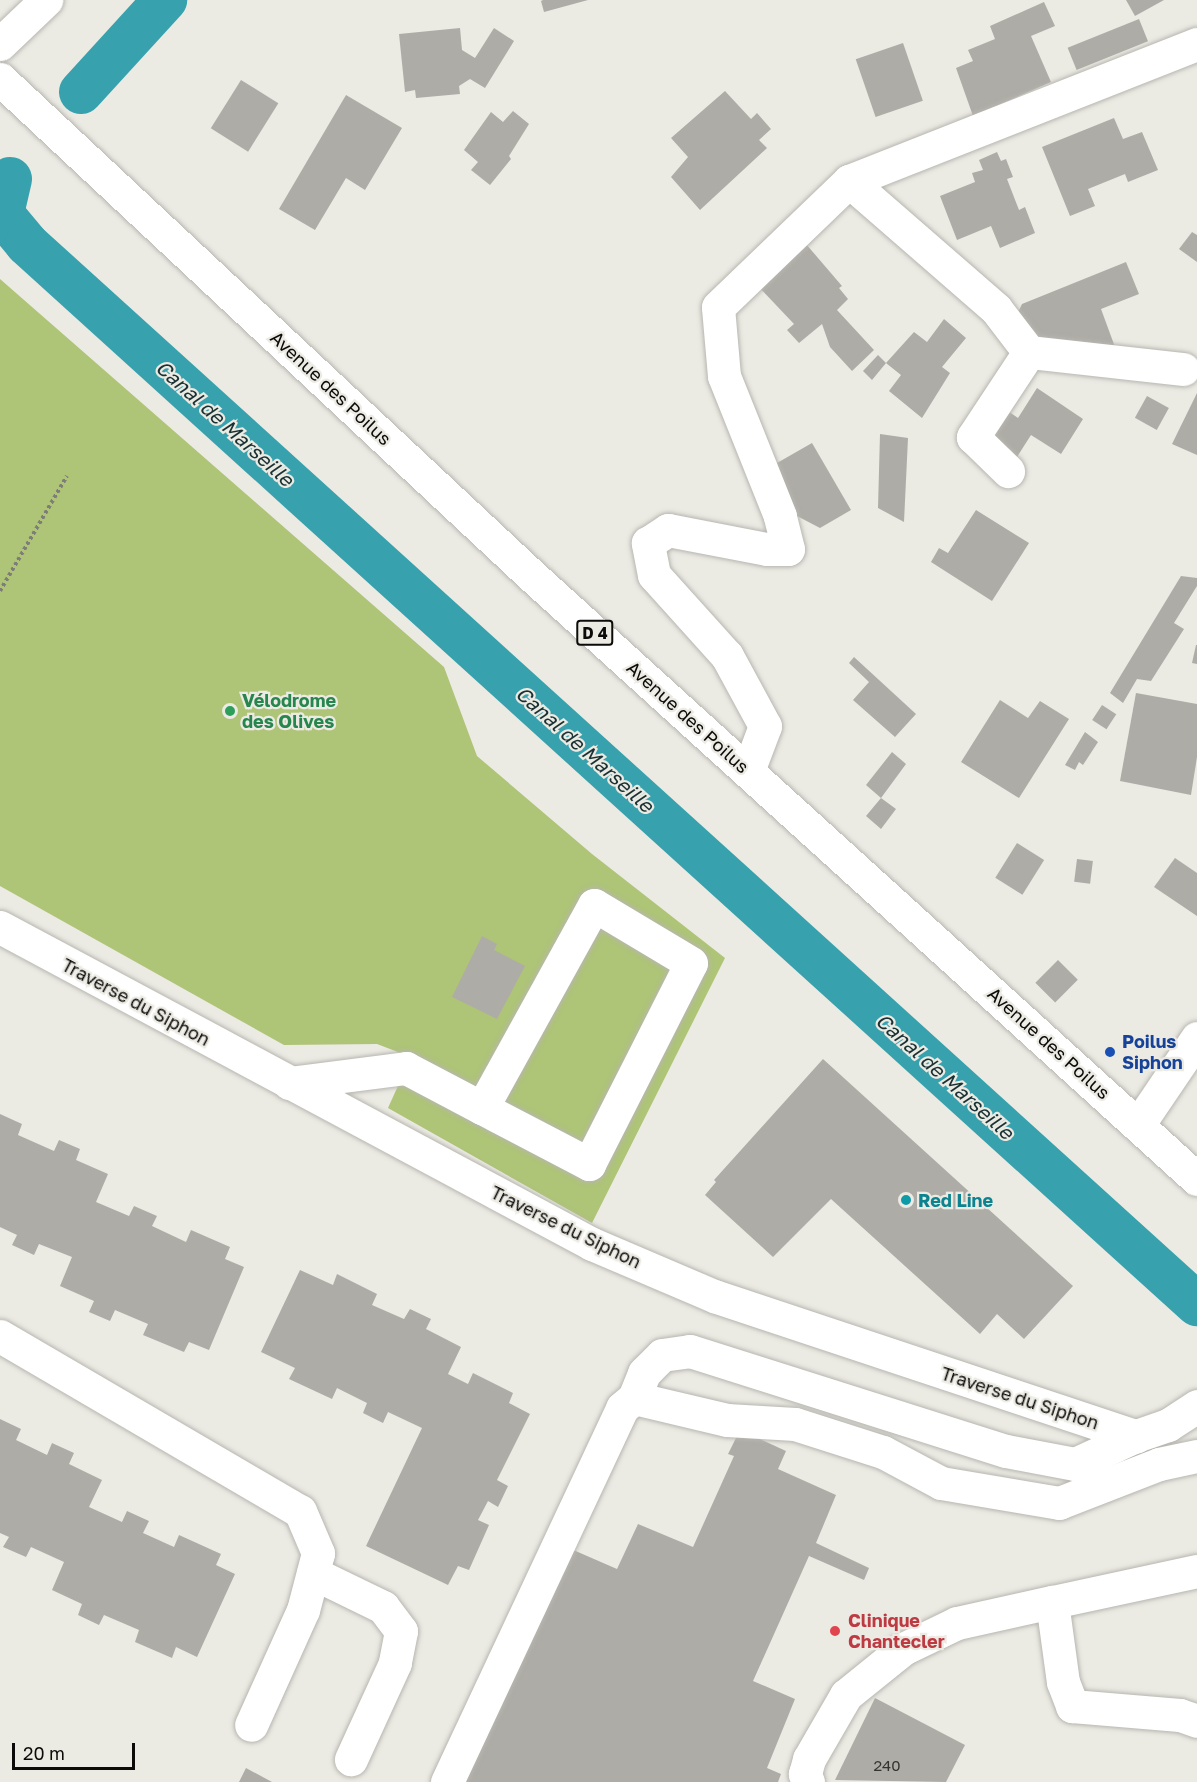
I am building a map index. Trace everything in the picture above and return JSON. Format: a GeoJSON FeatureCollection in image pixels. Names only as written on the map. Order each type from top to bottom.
{"type":"FeatureCollection","features":[{"type":"Feature","properties":{"kind":"street"},"geometry":{"type":"LineString","coordinates":[[0,44],[46,0]]}},
{"type":"Feature","properties":{"kind":"street"},"geometry":{"type":"LineString","coordinates":[[748,771],[765,726],[727,656],[654,575],[648,543],[668,530],[767,549],[788,549],[780,516],[724,376],[718,308],[849,181],[1197,44]]}},
{"type":"Feature","properties":{"kind":"street","name":"Avenue des Poilus"},"geometry":{"type":"LineString","coordinates":[[0,79],[531,575],[1197,1179]]}},
{"type":"Feature","properties":{"kind":"street"},"geometry":{"type":"LineString","coordinates":[[849,181],[996,309],[1029,352],[1183,369]]}},
{"type":"Feature","properties":{"kind":"street"},"geometry":{"type":"LineString","coordinates":[[1008,471],[973,437],[1029,352]]}},
{"type":"Feature","properties":{"kind":"street"},"geometry":{"type":"LineString","coordinates":[[289,1083],[406,1068],[482,1108],[589,1164],[691,963],[594,905],[482,1108]]}},
{"type":"Feature","properties":{"kind":"street","name":"Traverse du Siphon"},"geometry":{"type":"LineString","coordinates":[[0,927],[592,1244],[714,1296],[1137,1436]]}},
{"type":"Feature","properties":{"kind":"street"},"geometry":{"type":"LineString","coordinates":[[1138,1125],[1197,1038]]}},
{"type":"Feature","properties":{"kind":"street"},"geometry":{"type":"LineString","coordinates":[[0,1336],[300,1511],[318,1553],[303,1610],[251,1725]]}},
{"type":"Feature","properties":{"kind":"street"},"geometry":{"type":"LineString","coordinates":[[447,1782],[621,1407],[634,1398],[644,1373],[662,1355],[690,1351],[1006,1451],[1076,1464],[1137,1436],[1168,1425],[1197,1406]]}},
{"type":"Feature","properties":{"kind":"street"},"geometry":{"type":"LineString","coordinates":[[634,1398],[727,1420],[795,1424],[883,1452],[941,1483],[1059,1503],[1159,1464],[1197,1456]]}},
{"type":"Feature","properties":{"kind":"street"},"geometry":{"type":"LineString","coordinates":[[808,1782],[805,1774],[809,1759],[846,1695],[903,1649],[957,1623],[1197,1571]]}},
{"type":"Feature","properties":{"kind":"street"},"geometry":{"type":"LineString","coordinates":[[313,1573],[383,1607],[401,1631],[395,1663],[351,1759]]}},
{"type":"Feature","properties":{"kind":"street"},"geometry":{"type":"LineString","coordinates":[[1052,1602],[1062,1682],[1072,1706],[1180,1715],[1197,1721]]}},
{"type":"Feature","properties":{"kind":"path"},"geometry":{"type":"LineString","coordinates":[[0,591],[67,476]]}},
{"type":"Feature","properties":{"kind":"green space","name":"Vélodrome des Olives"},"geometry":{"type":"Polygon","coordinates":[[[0,279],[444,667],[477,756],[592,854],[725,958],[592,1223],[388,1108],[411,1057],[377,1044],[284,1045],[0,886],[0,279]]]}},
{"type":"Feature","properties":{"kind":"building"},"geometry":{"type":"Polygon","coordinates":[[[543,0],[588,0],[544,12],[541,1],[543,0]]]}},
{"type":"Feature","properties":{"kind":"building"},"geometry":{"type":"Polygon","coordinates":[[[1126,0],[1164,0],[1135,16],[1126,0]]]}},
{"type":"Feature","properties":{"kind":"building"},"geometry":{"type":"Polygon","coordinates":[[[1044,2],[1055,26],[1031,36],[1051,82],[973,116],[956,68],[973,61],[968,50],[995,39],[990,26],[1044,2]]]}},
{"type":"Feature","properties":{"kind":"building"},"geometry":{"type":"Polygon","coordinates":[[[1139,19],[1148,41],[1077,70],[1068,48],[1139,19]]]}},
{"type":"Feature","properties":{"kind":"building"},"geometry":{"type":"Polygon","coordinates":[[[460,28],[462,50],[475,58],[494,28],[514,41],[485,88],[470,79],[459,86],[460,94],[416,98],[415,90],[405,92],[399,34],[460,28]]]}},
{"type":"Feature","properties":{"kind":"building"},"geometry":{"type":"Polygon","coordinates":[[[903,43],[923,101],[876,117],[856,59],[903,43]]]}},
{"type":"Feature","properties":{"kind":"building"},"geometry":{"type":"Polygon","coordinates":[[[241,80],[278,103],[248,152],[211,128],[241,80]]]}},
{"type":"Feature","properties":{"kind":"building"},"geometry":{"type":"Polygon","coordinates":[[[725,91],[751,119],[757,113],[771,129],[759,140],[767,148],[700,210],[671,177],[688,157],[671,138],[725,91]]]}},
{"type":"Feature","properties":{"kind":"building"},"geometry":{"type":"Polygon","coordinates":[[[346,95],[402,128],[365,190],[346,178],[315,230],[279,209],[346,95]]]}},
{"type":"Feature","properties":{"kind":"building"},"geometry":{"type":"Polygon","coordinates":[[[513,111],[529,124],[509,156],[511,159],[490,185],[471,170],[478,162],[464,150],[491,112],[503,122],[513,111]]]}},
{"type":"Feature","properties":{"kind":"building"},"geometry":{"type":"Polygon","coordinates":[[[1114,118],[1123,139],[1142,132],[1158,170],[1128,182],[1125,174],[1088,189],[1095,206],[1070,216],[1042,147],[1114,118]]]}},
{"type":"Feature","properties":{"kind":"building"},"geometry":{"type":"Polygon","coordinates":[[[997,152],[1001,161],[1006,159],[1013,177],[1007,179],[1019,210],[1025,207],[1035,233],[1000,248],[991,226],[957,240],[940,196],[975,182],[972,173],[983,170],[979,160],[997,152]]]}},
{"type":"Feature","properties":{"kind":"building"},"geometry":{"type":"Polygon","coordinates":[[[1192,232],[1197,235],[1197,262],[1179,249],[1192,232]]]}},
{"type":"Feature","properties":{"kind":"building"},"geometry":{"type":"Polygon","coordinates":[[[806,244],[842,286],[839,288],[848,299],[837,310],[874,350],[852,371],[830,347],[822,324],[799,343],[787,330],[794,324],[756,284],[806,244]]]}},
{"type":"Feature","properties":{"kind":"building"},"geometry":{"type":"Polygon","coordinates":[[[1126,262],[1139,294],[1101,309],[1115,347],[1036,338],[1014,321],[1022,304],[1126,262]]]}},
{"type":"Feature","properties":{"kind":"building"},"geometry":{"type":"Polygon","coordinates":[[[944,319],[966,338],[942,367],[950,373],[922,418],[889,391],[901,375],[886,363],[914,332],[927,342],[944,319]]]}},
{"type":"Feature","properties":{"kind":"building"},"geometry":{"type":"Polygon","coordinates":[[[878,355],[886,363],[872,380],[863,371],[878,355]]]}},
{"type":"Feature","properties":{"kind":"building"},"geometry":{"type":"Polygon","coordinates":[[[1037,388],[1083,419],[1061,454],[1031,435],[1015,460],[984,439],[1005,409],[1018,418],[1037,388]]]}},
{"type":"Feature","properties":{"kind":"building"},"geometry":{"type":"Polygon","coordinates":[[[1197,393],[1197,455],[1172,444],[1197,393]]]}},
{"type":"Feature","properties":{"kind":"building"},"geometry":{"type":"Polygon","coordinates":[[[1147,396],[1169,408],[1157,430],[1135,418],[1147,396]]]}},
{"type":"Feature","properties":{"kind":"building"},"geometry":{"type":"Polygon","coordinates":[[[880,434],[908,438],[904,522],[878,508],[880,434]]]}},
{"type":"Feature","properties":{"kind":"building"},"geometry":{"type":"Polygon","coordinates":[[[812,443],[851,510],[820,528],[797,516],[770,467],[812,443]]]}},
{"type":"Feature","properties":{"kind":"building"},"geometry":{"type":"Polygon","coordinates":[[[976,510],[1029,543],[992,601],[931,562],[939,548],[948,553],[976,510]]]}},
{"type":"Feature","properties":{"kind":"building"},"geometry":{"type":"Polygon","coordinates":[[[1181,576],[1197,578],[1197,586],[1174,623],[1184,629],[1151,681],[1137,679],[1123,703],[1110,693],[1181,576]]]}},
{"type":"Feature","properties":{"kind":"building"},"geometry":{"type":"Polygon","coordinates":[[[1197,645],[1197,664],[1192,663],[1197,645]]]}},
{"type":"Feature","properties":{"kind":"building"},"geometry":{"type":"Polygon","coordinates":[[[854,657],[916,714],[895,737],[853,700],[869,682],[849,663],[854,657]]]}},
{"type":"Feature","properties":{"kind":"building"},"geometry":{"type":"Polygon","coordinates":[[[1136,693],[1197,704],[1197,757],[1191,795],[1120,781],[1136,693]]]}},
{"type":"Feature","properties":{"kind":"building"},"geometry":{"type":"Polygon","coordinates":[[[1000,700],[1028,718],[1040,701],[1069,719],[1019,798],[961,762],[1000,700]]]}},
{"type":"Feature","properties":{"kind":"building"},"geometry":{"type":"Polygon","coordinates":[[[1102,705],[1116,714],[1106,729],[1092,720],[1102,705]]]}},
{"type":"Feature","properties":{"kind":"building"},"geometry":{"type":"Polygon","coordinates":[[[1085,732],[1098,742],[1083,765],[1079,762],[1075,770],[1065,765],[1085,732]]]}},
{"type":"Feature","properties":{"kind":"building"},"geometry":{"type":"Polygon","coordinates":[[[892,752],[906,764],[881,798],[866,785],[892,752]]]}},
{"type":"Feature","properties":{"kind":"building"},"geometry":{"type":"Polygon","coordinates":[[[881,798],[896,809],[881,829],[866,816],[881,798]]]}},
{"type":"Feature","properties":{"kind":"building"},"geometry":{"type":"Polygon","coordinates":[[[1017,843],[1044,860],[1022,895],[995,878],[1017,843]]]}},
{"type":"Feature","properties":{"kind":"building"},"geometry":{"type":"Polygon","coordinates":[[[1175,858],[1197,873],[1197,916],[1154,887],[1175,858]]]}},
{"type":"Feature","properties":{"kind":"building"},"geometry":{"type":"Polygon","coordinates":[[[1077,859],[1093,861],[1090,884],[1074,882],[1077,859]]]}},
{"type":"Feature","properties":{"kind":"building"},"geometry":{"type":"Polygon","coordinates":[[[482,936],[497,944],[494,950],[525,966],[497,1019],[452,997],[482,936]]]}},
{"type":"Feature","properties":{"kind":"building"},"geometry":{"type":"Polygon","coordinates":[[[1058,960],[1078,980],[1055,1002],[1035,983],[1058,960]]]}},
{"type":"Feature","properties":{"kind":"building","name":"Red Line"},"geometry":{"type":"Polygon","coordinates":[[[823,1059],[1073,1286],[1024,1339],[997,1314],[980,1334],[831,1199],[773,1257],[705,1195],[716,1182],[714,1180],[823,1059]]]}},
{"type":"Feature","properties":{"kind":"building"},"geometry":{"type":"Polygon","coordinates":[[[0,1114],[22,1124],[18,1135],[54,1151],[59,1140],[80,1149],[76,1160],[108,1174],[96,1202],[129,1216],[134,1206],[157,1216],[152,1226],[186,1242],[191,1230],[230,1247],[225,1259],[244,1267],[209,1350],[189,1342],[184,1352],[143,1335],[148,1324],[115,1310],[110,1321],[89,1312],[94,1301],[60,1286],[72,1257],[39,1244],[34,1255],[12,1245],[17,1235],[0,1227],[0,1114]]]}},
{"type":"Feature","properties":{"kind":"building"},"geometry":{"type":"Polygon","coordinates":[[[300,1270],[333,1285],[337,1274],[377,1294],[372,1305],[404,1319],[410,1309],[431,1319],[426,1329],[461,1347],[448,1374],[468,1384],[473,1373],[513,1393],[509,1403],[530,1414],[497,1480],[508,1486],[498,1507],[488,1501],[478,1520],[489,1525],[469,1570],[458,1566],[448,1585],[366,1546],[422,1428],[388,1412],[383,1423],[363,1413],[367,1403],[337,1388],[332,1399],[289,1379],[295,1368],[261,1352],[300,1270]]]}},
{"type":"Feature","properties":{"kind":"building"},"geometry":{"type":"Polygon","coordinates":[[[0,1419],[21,1429],[16,1440],[47,1455],[52,1443],[74,1453],[69,1464],[102,1480],[89,1507],[122,1522],[127,1511],[149,1521],[143,1533],[174,1547],[179,1535],[221,1554],[216,1565],[235,1574],[197,1657],[176,1647],[172,1658],[135,1642],[139,1630],[104,1615],[99,1625],[78,1615],[82,1604],[52,1590],[64,1562],[31,1547],[26,1557],[3,1547],[9,1537],[0,1533],[0,1419]]]}},
{"type":"Feature","properties":{"kind":"building"},"geometry":{"type":"Polygon","coordinates":[[[740,1430],[786,1451],[778,1469],[836,1495],[816,1543],[869,1568],[864,1580],[809,1556],[753,1681],[795,1699],[767,1768],[781,1774],[778,1782],[463,1782],[571,1549],[617,1569],[638,1524],[693,1547],[734,1456],[728,1454],[740,1430]]]}},
{"type":"Feature","properties":{"kind":"building"},"geometry":{"type":"Polygon","coordinates":[[[875,1698],[965,1745],[946,1782],[835,1780],[875,1698]]]}},
{"type":"Feature","properties":{"kind":"building"},"geometry":{"type":"Polygon","coordinates":[[[246,1768],[272,1782],[239,1782],[246,1768]]]}},
{"type":"Feature","properties":{"kind":"waterway","name":"Canal de Marseille"},"geometry":{"type":"LineString","coordinates":[[81,92],[165,0]]}},
{"type":"Feature","properties":{"kind":"waterway","name":"Canal de Marseille"},"geometry":{"type":"LineString","coordinates":[[10,179],[2,214],[27,244],[1197,1304]]}},
{"type":"Feature","properties":{"kind":"place","name":"Vélodrome des Olives"},"geometry":{"type":"Point","coordinates":[230,711]}},
{"type":"Feature","properties":{"kind":"place","name":"Poilus Siphon"},"geometry":{"type":"Point","coordinates":[1110,1052]}},
{"type":"Feature","properties":{"kind":"place","name":"Red Line"},"geometry":{"type":"Point","coordinates":[906,1200]}},
{"type":"Feature","properties":{"kind":"place","name":"Clinique Chantecler"},"geometry":{"type":"Point","coordinates":[835,1631]}}]}
